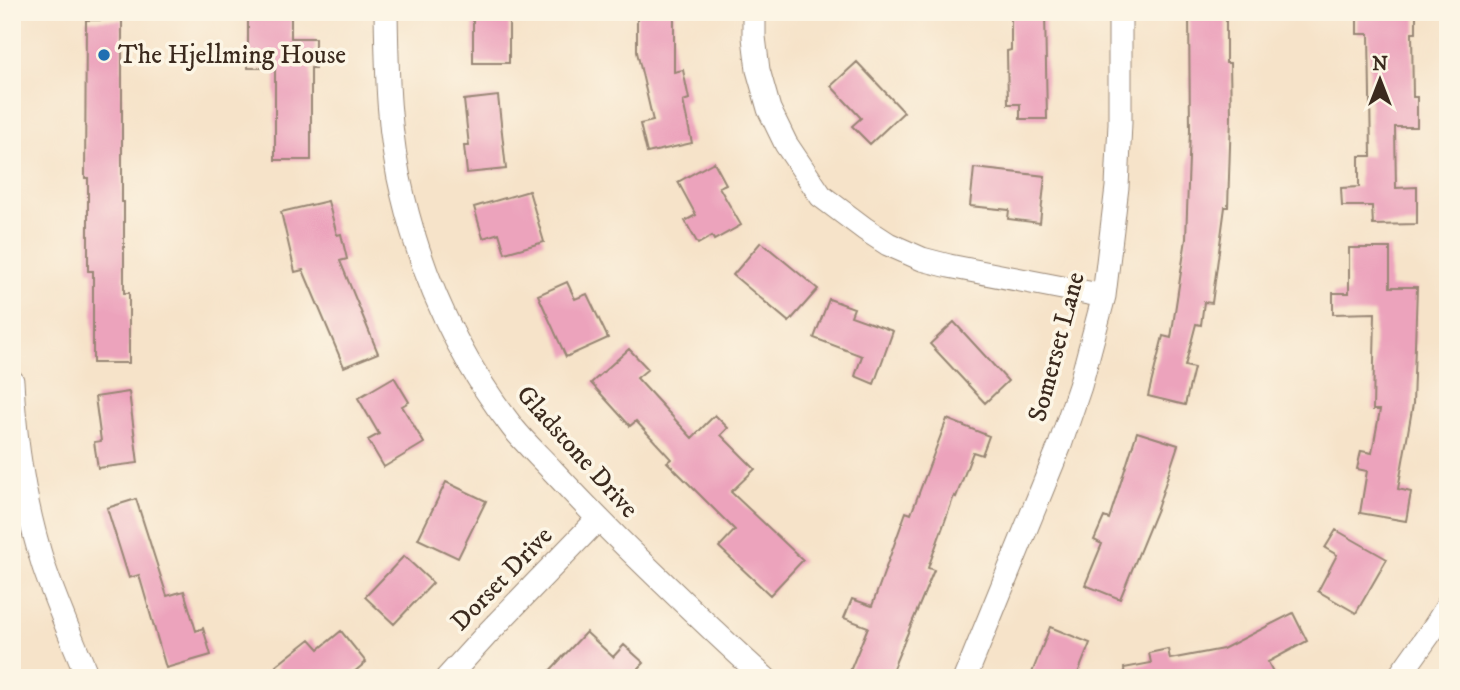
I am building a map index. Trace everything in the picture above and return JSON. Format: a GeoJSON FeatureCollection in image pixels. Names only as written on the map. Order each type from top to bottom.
{"type":"FeatureCollection","features":[{"type":"Feature","properties":{"kind":"street","name":"Gladstone Drive"},"geometry":{"type":"LineString","coordinates":[[386,12],[388,102],[402,194],[413,236],[430,283],[467,360],[515,430],[598,519],[765,678]]}},
{"type":"Feature","properties":{"kind":"street"},"geometry":{"type":"LineString","coordinates":[[754,12],[758,70],[769,109],[786,144],[821,197],[888,244],[922,259],[949,267],[1104,296]]}},
{"type":"Feature","properties":{"kind":"street","name":"Somerset Lane"},"geometry":{"type":"LineString","coordinates":[[965,678],[1060,445],[1080,386],[1104,296],[1117,187],[1120,12]]}},
{"type":"Feature","properties":{"kind":"street"},"geometry":{"type":"LineString","coordinates":[[12,381],[18,449],[29,512],[44,566],[88,678]]}},
{"type":"Feature","properties":{"kind":"street","name":"Dorset Drive"},"geometry":{"type":"LineString","coordinates":[[447,678],[598,519]]}},
{"type":"Feature","properties":{"kind":"street"},"geometry":{"type":"LineString","coordinates":[[1398,678],[1448,605]]}},
{"type":"Feature","properties":{"kind":"building"},"geometry":{"type":"Polygon","coordinates":[[[248,12],[291,12],[291,38],[315,38],[315,68],[311,68],[311,160],[275,160],[275,68],[248,68],[248,12]]]}},
{"type":"Feature","properties":{"kind":"building"},"geometry":{"type":"Polygon","coordinates":[[[473,12],[509,12],[509,63],[473,63],[473,12]]]}},
{"type":"Feature","properties":{"kind":"building"},"geometry":{"type":"Polygon","coordinates":[[[637,12],[674,12],[674,72],[683,70],[689,99],[683,101],[692,143],[647,153],[640,124],[653,121],[637,52],[637,12]]]}},
{"type":"Feature","properties":{"kind":"building"},"geometry":{"type":"Polygon","coordinates":[[[1011,12],[1045,12],[1047,119],[1020,119],[1020,104],[1008,104],[1007,51],[1011,50],[1011,12]]]}},
{"type":"Feature","properties":{"kind":"building"},"geometry":{"type":"Polygon","coordinates":[[[1189,12],[1226,12],[1226,63],[1230,63],[1231,116],[1228,207],[1225,207],[1212,303],[1204,302],[1201,325],[1196,324],[1185,366],[1194,368],[1185,405],[1148,396],[1163,336],[1171,338],[1186,239],[1190,130],[1189,12]]]}},
{"type":"Feature","properties":{"kind":"building"},"geometry":{"type":"Polygon","coordinates":[[[1357,12],[1416,12],[1416,33],[1412,33],[1413,97],[1417,97],[1417,127],[1395,127],[1396,188],[1417,187],[1417,224],[1373,225],[1372,206],[1342,206],[1341,188],[1359,187],[1359,156],[1371,156],[1369,34],[1357,34],[1357,12]]]}},
{"type":"Feature","properties":{"kind":"building"},"geometry":{"type":"Polygon","coordinates":[[[86,20],[122,20],[122,202],[124,293],[129,293],[129,363],[93,363],[93,271],[88,271],[88,178],[85,178],[86,20]]]}},
{"type":"Feature","properties":{"kind":"building"},"geometry":{"type":"Polygon","coordinates":[[[857,62],[904,112],[870,144],[852,126],[861,118],[831,86],[857,62]]]}},
{"type":"Feature","properties":{"kind":"building"},"geometry":{"type":"Polygon","coordinates":[[[498,96],[506,169],[467,173],[464,146],[469,146],[464,100],[498,96]]]}},
{"type":"Feature","properties":{"kind":"building"},"geometry":{"type":"Polygon","coordinates":[[[714,162],[726,184],[719,187],[741,225],[714,240],[712,236],[698,244],[685,221],[696,215],[678,182],[714,162]]]}},
{"type":"Feature","properties":{"kind":"building"},"geometry":{"type":"Polygon","coordinates":[[[974,168],[1045,176],[1040,223],[1008,219],[1009,210],[970,206],[974,168]]]}},
{"type":"Feature","properties":{"kind":"building"},"geometry":{"type":"Polygon","coordinates":[[[529,191],[544,242],[505,253],[499,233],[483,238],[474,207],[529,191]]]}},
{"type":"Feature","properties":{"kind":"building"},"geometry":{"type":"Polygon","coordinates":[[[328,201],[347,259],[340,261],[378,353],[344,367],[303,270],[295,272],[281,212],[328,201]]]}},
{"type":"Feature","properties":{"kind":"building"},"geometry":{"type":"Polygon","coordinates":[[[761,242],[818,289],[789,322],[733,275],[761,242]]]}},
{"type":"Feature","properties":{"kind":"building"},"geometry":{"type":"Polygon","coordinates":[[[1349,248],[1390,248],[1390,287],[1417,287],[1413,404],[1398,489],[1411,492],[1406,521],[1360,513],[1367,471],[1357,469],[1361,451],[1372,453],[1380,410],[1373,410],[1375,313],[1333,314],[1333,293],[1349,293],[1349,248]]]}},
{"type":"Feature","properties":{"kind":"building"},"geometry":{"type":"Polygon","coordinates":[[[567,282],[575,299],[587,294],[608,338],[566,357],[538,295],[567,282]]]}},
{"type":"Feature","properties":{"kind":"building"},"geometry":{"type":"Polygon","coordinates":[[[829,299],[854,308],[851,316],[893,331],[874,384],[855,376],[862,356],[814,338],[829,299]]]}},
{"type":"Feature","properties":{"kind":"building"},"geometry":{"type":"Polygon","coordinates":[[[954,322],[1008,381],[985,403],[930,344],[954,322]]]}},
{"type":"Feature","properties":{"kind":"building"},"geometry":{"type":"Polygon","coordinates":[[[629,349],[648,369],[637,378],[692,438],[715,415],[728,428],[721,435],[755,469],[731,492],[803,560],[770,595],[719,547],[735,530],[667,462],[671,459],[636,421],[630,426],[591,383],[629,349]]]}},
{"type":"Feature","properties":{"kind":"building"},"geometry":{"type":"Polygon","coordinates":[[[394,377],[409,402],[402,406],[424,443],[384,467],[368,440],[379,434],[358,398],[394,377]]]}},
{"type":"Feature","properties":{"kind":"building"},"geometry":{"type":"Polygon","coordinates":[[[129,392],[138,463],[98,468],[94,442],[101,441],[95,397],[129,392]]]}},
{"type":"Feature","properties":{"kind":"building"},"geometry":{"type":"Polygon","coordinates":[[[947,419],[989,436],[982,455],[973,452],[956,497],[954,496],[928,568],[934,570],[889,678],[868,678],[850,671],[868,627],[844,618],[852,599],[872,606],[906,512],[911,514],[947,419]]]}},
{"type":"Feature","properties":{"kind":"building"},"geometry":{"type":"Polygon","coordinates":[[[1137,432],[1178,445],[1157,509],[1120,599],[1085,585],[1102,544],[1094,540],[1104,517],[1109,519],[1137,432]]]}},
{"type":"Feature","properties":{"kind":"building"},"geometry":{"type":"Polygon","coordinates":[[[446,482],[486,501],[458,558],[418,539],[446,482]]]}},
{"type":"Feature","properties":{"kind":"building"},"geometry":{"type":"Polygon","coordinates":[[[136,499],[167,596],[184,591],[196,631],[203,628],[211,655],[166,668],[139,575],[129,578],[107,508],[136,499]]]}},
{"type":"Feature","properties":{"kind":"building"},"geometry":{"type":"Polygon","coordinates":[[[1336,530],[1387,559],[1356,613],[1318,591],[1337,555],[1325,548],[1336,530]]]}},
{"type":"Feature","properties":{"kind":"building"},"geometry":{"type":"Polygon","coordinates":[[[404,556],[433,583],[394,624],[365,597],[404,556]]]}},
{"type":"Feature","properties":{"kind":"building"},"geometry":{"type":"Polygon","coordinates":[[[1293,613],[1307,641],[1268,662],[1276,678],[1125,678],[1124,668],[1151,663],[1149,653],[1168,649],[1170,659],[1223,649],[1293,613]]]}},
{"type":"Feature","properties":{"kind":"building"},"geometry":{"type":"Polygon","coordinates":[[[1050,627],[1090,643],[1076,678],[1030,678],[1050,627]]]}},
{"type":"Feature","properties":{"kind":"building"},"geometry":{"type":"Polygon","coordinates":[[[341,631],[366,662],[347,678],[285,678],[276,666],[310,639],[319,649],[341,631]]]}},
{"type":"Feature","properties":{"kind":"building"},"geometry":{"type":"Polygon","coordinates":[[[586,632],[613,657],[624,645],[644,663],[632,675],[635,678],[543,678],[586,632]]]}},
{"type":"Feature","properties":{"kind":"place","name":"The Hjellming House"},"geometry":{"type":"Point","coordinates":[104,55]}}]}
